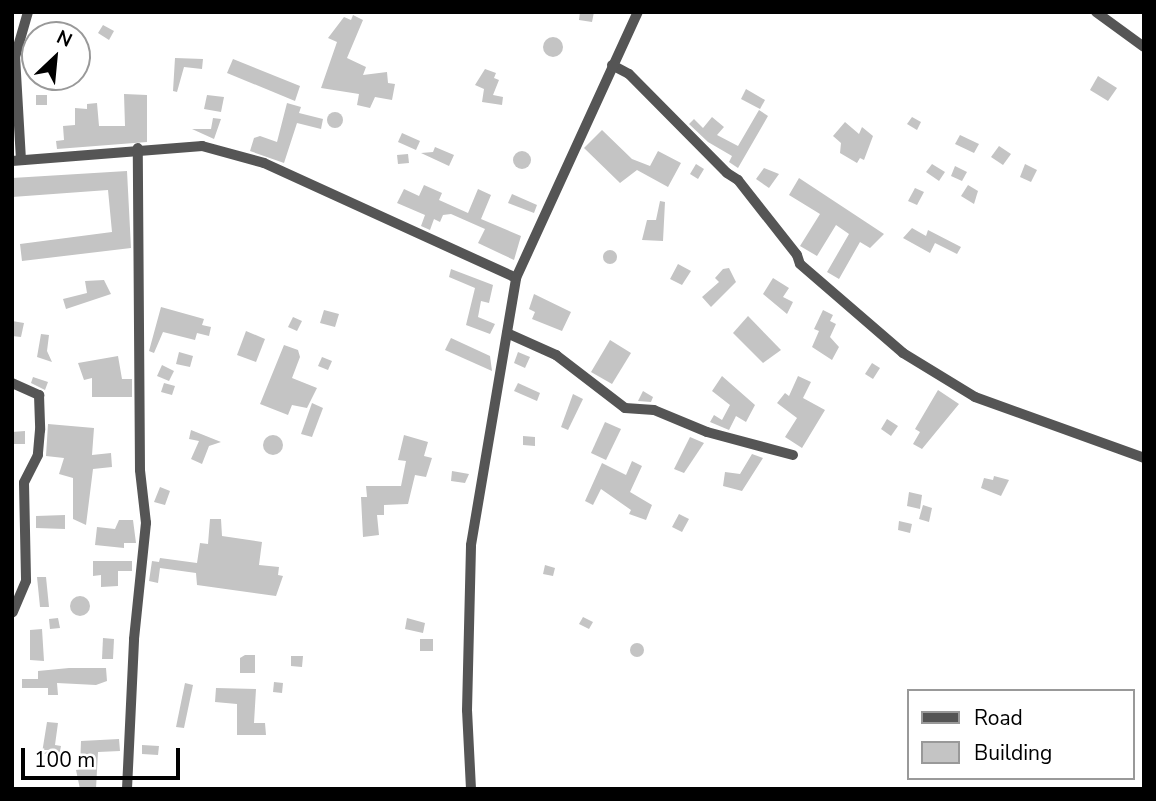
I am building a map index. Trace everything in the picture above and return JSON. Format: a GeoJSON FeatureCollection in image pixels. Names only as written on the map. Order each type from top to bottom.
{"type":"FeatureCollection","features":[{"type":"Feature","properties":{"kind":"street"},"geometry":{"type":"LineString","coordinates":[[28,12],[19,29],[15,57],[17,161],[138,148],[202,146],[264,163],[516,278]]}},
{"type":"Feature","properties":{"kind":"street"},"geometry":{"type":"LineString","coordinates":[[471,789],[471,545],[516,278],[611,65],[638,12]]}},
{"type":"Feature","properties":{"kind":"street"},"geometry":{"type":"LineString","coordinates":[[1096,12],[1144,47]]}},
{"type":"Feature","properties":{"kind":"street"},"geometry":{"type":"LineString","coordinates":[[611,65],[629,74],[727,173],[738,180],[797,255],[800,264],[903,353],[975,397],[1144,458]]}},
{"type":"Feature","properties":{"kind":"street"},"geometry":{"type":"LineString","coordinates":[[127,789],[134,639],[146,523],[140,470],[138,148]]}},
{"type":"Feature","properties":{"kind":"street"},"geometry":{"type":"LineString","coordinates":[[506,333],[556,355],[625,408],[654,410],[707,432],[793,455]]}},
{"type":"Feature","properties":{"kind":"street"},"geometry":{"type":"LineString","coordinates":[[12,383],[39,395],[40,430],[38,455],[24,482],[26,581],[13,612]]}},
{"type":"Feature","properties":{"kind":"building"},"geometry":{"type":"Polygon","coordinates":[[[580,12],[594,12],[592,22],[579,20],[580,12]]]}},
{"type":"Feature","properties":{"kind":"building"},"geometry":{"type":"Polygon","coordinates":[[[353,15],[363,20],[347,58],[366,67],[363,75],[387,72],[388,83],[395,84],[392,100],[375,97],[370,108],[357,105],[359,94],[321,88],[337,42],[328,38],[344,17],[351,20],[353,15]]]}},
{"type":"Feature","properties":{"kind":"building"},"geometry":{"type":"Polygon","coordinates":[[[103,25],[114,31],[109,40],[98,33],[103,25]]]}},
{"type":"Feature","properties":{"kind":"building"},"geometry":{"type":"Polygon","coordinates":[[[553,37],[560,40],[563,47],[560,54],[553,57],[546,54],[543,47],[546,40],[553,37]]]}},
{"type":"Feature","properties":{"kind":"building"},"geometry":{"type":"Polygon","coordinates":[[[175,58],[203,59],[202,69],[184,67],[177,92],[173,91],[175,58]]]}},
{"type":"Feature","properties":{"kind":"building"},"geometry":{"type":"Polygon","coordinates":[[[233,59],[300,86],[295,101],[227,73],[233,59]]]}},
{"type":"Feature","properties":{"kind":"building"},"geometry":{"type":"Polygon","coordinates":[[[485,69],[496,73],[494,78],[499,80],[493,95],[503,97],[502,105],[482,102],[484,89],[475,85],[485,69]]]}},
{"type":"Feature","properties":{"kind":"building"},"geometry":{"type":"Polygon","coordinates":[[[1098,76],[1117,88],[1108,101],[1090,90],[1098,76]]]}},
{"type":"Feature","properties":{"kind":"building"},"geometry":{"type":"Polygon","coordinates":[[[746,89],[765,100],[760,109],[741,99],[746,89]]]}},
{"type":"Feature","properties":{"kind":"building"},"geometry":{"type":"Polygon","coordinates":[[[124,94],[147,95],[147,142],[57,149],[56,141],[64,140],[63,126],[75,125],[75,108],[87,109],[87,104],[97,103],[99,126],[125,126],[124,94]]]}},
{"type":"Feature","properties":{"kind":"building"},"geometry":{"type":"Polygon","coordinates":[[[36,95],[47,95],[47,105],[36,105],[36,95]]]}},
{"type":"Feature","properties":{"kind":"building"},"geometry":{"type":"Polygon","coordinates":[[[207,95],[224,97],[221,112],[204,109],[207,95]]]}},
{"type":"Feature","properties":{"kind":"building"},"geometry":{"type":"Polygon","coordinates":[[[287,103],[301,107],[299,113],[323,119],[321,129],[297,123],[284,163],[250,151],[254,138],[260,136],[277,142],[287,103]]]}},
{"type":"Feature","properties":{"kind":"building"},"geometry":{"type":"Polygon","coordinates":[[[759,110],[768,116],[738,168],[729,162],[732,156],[708,142],[689,124],[694,119],[703,128],[712,117],[724,127],[717,135],[738,146],[759,110]]]}},
{"type":"Feature","properties":{"kind":"building"},"geometry":{"type":"Polygon","coordinates":[[[332,112],[338,112],[343,120],[341,126],[332,128],[327,123],[327,117],[332,112]]]}},
{"type":"Feature","properties":{"kind":"building"},"geometry":{"type":"Polygon","coordinates":[[[912,117],[921,122],[917,130],[907,124],[912,117]]]}},
{"type":"Feature","properties":{"kind":"building"},"geometry":{"type":"Polygon","coordinates":[[[213,118],[221,119],[214,139],[192,129],[211,129],[213,118]]]}},
{"type":"Feature","properties":{"kind":"building"},"geometry":{"type":"Polygon","coordinates":[[[845,122],[859,134],[862,127],[873,136],[864,160],[860,158],[857,163],[840,153],[841,143],[833,136],[845,122]]]}},
{"type":"Feature","properties":{"kind":"building"},"geometry":{"type":"Polygon","coordinates":[[[602,130],[632,159],[650,166],[658,151],[681,163],[668,187],[637,170],[620,183],[584,148],[602,130]]]}},
{"type":"Feature","properties":{"kind":"building"},"geometry":{"type":"Polygon","coordinates":[[[402,133],[420,141],[416,150],[398,142],[402,133]]]}},
{"type":"Feature","properties":{"kind":"building"},"geometry":{"type":"Polygon","coordinates":[[[960,135],[979,144],[974,153],[955,144],[960,135]]]}},
{"type":"Feature","properties":{"kind":"building"},"geometry":{"type":"Polygon","coordinates":[[[999,146],[1011,154],[1003,165],[991,157],[999,146]]]}},
{"type":"Feature","properties":{"kind":"building"},"geometry":{"type":"Polygon","coordinates":[[[435,147],[454,155],[449,166],[421,153],[433,152],[435,147]]]}},
{"type":"Feature","properties":{"kind":"building"},"geometry":{"type":"Polygon","coordinates":[[[518,151],[526,151],[531,160],[529,167],[518,169],[513,164],[513,156],[518,151]]]}},
{"type":"Feature","properties":{"kind":"building"},"geometry":{"type":"Polygon","coordinates":[[[408,154],[409,163],[398,164],[397,155],[408,154]]]}},
{"type":"Feature","properties":{"kind":"building"},"geometry":{"type":"Polygon","coordinates":[[[696,164],[704,169],[698,179],[690,174],[696,164]]]}},
{"type":"Feature","properties":{"kind":"building"},"geometry":{"type":"Polygon","coordinates":[[[932,164],[945,172],[939,181],[926,172],[932,164]]]}},
{"type":"Feature","properties":{"kind":"building"},"geometry":{"type":"Polygon","coordinates":[[[1025,164],[1037,170],[1031,182],[1020,177],[1025,164]]]}},
{"type":"Feature","properties":{"kind":"building"},"geometry":{"type":"Polygon","coordinates":[[[955,166],[967,172],[962,181],[951,176],[955,166]]]}},
{"type":"Feature","properties":{"kind":"building"},"geometry":{"type":"Polygon","coordinates":[[[764,168],[779,174],[769,188],[756,179],[764,168]]]}},
{"type":"Feature","properties":{"kind":"building"},"geometry":{"type":"Polygon","coordinates":[[[127,171],[131,248],[22,261],[20,244],[112,232],[108,190],[12,197],[12,178],[127,171]]]}},
{"type":"Feature","properties":{"kind":"building"},"geometry":{"type":"Polygon","coordinates":[[[799,178],[884,234],[870,248],[860,242],[839,279],[827,272],[849,234],[836,225],[817,256],[800,246],[820,214],[789,195],[799,178]]]}},
{"type":"Feature","properties":{"kind":"building"},"geometry":{"type":"Polygon","coordinates":[[[424,185],[442,193],[439,200],[468,213],[478,189],[491,195],[481,219],[521,236],[514,260],[478,243],[485,229],[451,214],[443,215],[440,222],[434,219],[430,230],[421,226],[425,215],[397,203],[404,189],[419,196],[424,185]]]}},
{"type":"Feature","properties":{"kind":"building"},"geometry":{"type":"Polygon","coordinates":[[[968,185],[978,191],[974,204],[961,196],[968,185]]]}},
{"type":"Feature","properties":{"kind":"building"},"geometry":{"type":"Polygon","coordinates":[[[915,188],[924,192],[917,205],[908,201],[915,188]]]}},
{"type":"Feature","properties":{"kind":"building"},"geometry":{"type":"Polygon","coordinates":[[[512,194],[537,205],[534,213],[508,203],[512,194]]]}},
{"type":"Feature","properties":{"kind":"building"},"geometry":{"type":"Polygon","coordinates":[[[660,201],[665,202],[663,241],[642,240],[647,220],[656,220],[660,201]]]}},
{"type":"Feature","properties":{"kind":"building"},"geometry":{"type":"Polygon","coordinates":[[[912,228],[926,236],[928,230],[961,247],[957,254],[935,243],[930,253],[903,238],[912,228]]]}},
{"type":"Feature","properties":{"kind":"building"},"geometry":{"type":"Polygon","coordinates":[[[610,250],[615,252],[615,262],[610,264],[605,262],[603,257],[605,252],[610,250]]]}},
{"type":"Feature","properties":{"kind":"building"},"geometry":{"type":"Polygon","coordinates":[[[678,264],[691,271],[682,285],[670,279],[678,264]]]}},
{"type":"Feature","properties":{"kind":"building"},"geometry":{"type":"Polygon","coordinates":[[[729,268],[736,282],[711,307],[702,297],[719,282],[715,278],[723,269],[729,268]]]}},
{"type":"Feature","properties":{"kind":"building"},"geometry":{"type":"Polygon","coordinates":[[[451,269],[493,285],[489,303],[481,301],[478,317],[495,324],[490,334],[466,325],[475,288],[449,277],[451,269]]]}},
{"type":"Feature","properties":{"kind":"building"},"geometry":{"type":"Polygon","coordinates":[[[773,278],[789,288],[783,297],[793,302],[787,314],[763,294],[773,278]]]}},
{"type":"Feature","properties":{"kind":"building"},"geometry":{"type":"Polygon","coordinates":[[[104,280],[111,294],[66,309],[63,299],[87,293],[85,281],[104,280]]]}},
{"type":"Feature","properties":{"kind":"building"},"geometry":{"type":"Polygon","coordinates":[[[534,294],[571,312],[562,331],[532,319],[535,312],[529,309],[534,294]]]}},
{"type":"Feature","properties":{"kind":"building"},"geometry":{"type":"Polygon","coordinates":[[[161,307],[204,319],[202,325],[211,327],[209,336],[197,333],[195,340],[163,332],[154,353],[149,351],[161,307]]]}},
{"type":"Feature","properties":{"kind":"building"},"geometry":{"type":"Polygon","coordinates":[[[324,310],[339,314],[335,327],[320,323],[324,310]]]}},
{"type":"Feature","properties":{"kind":"building"},"geometry":{"type":"Polygon","coordinates":[[[823,310],[833,315],[830,321],[836,324],[830,337],[839,347],[832,360],[812,347],[819,331],[814,329],[823,310]]]}},
{"type":"Feature","properties":{"kind":"building"},"geometry":{"type":"Polygon","coordinates":[[[748,316],[781,350],[763,363],[733,333],[748,316]]]}},
{"type":"Feature","properties":{"kind":"building"},"geometry":{"type":"Polygon","coordinates":[[[293,317],[302,321],[297,331],[288,327],[293,317]]]}},
{"type":"Feature","properties":{"kind":"building"},"geometry":{"type":"Polygon","coordinates":[[[12,321],[24,323],[21,337],[12,336],[12,321]]]}},
{"type":"Feature","properties":{"kind":"building"},"geometry":{"type":"Polygon","coordinates":[[[246,331],[265,339],[256,362],[237,355],[246,331]]]}},
{"type":"Feature","properties":{"kind":"building"},"geometry":{"type":"Polygon","coordinates":[[[41,334],[49,335],[47,351],[52,362],[37,357],[41,334]]]}},
{"type":"Feature","properties":{"kind":"building"},"geometry":{"type":"Polygon","coordinates":[[[451,338],[490,356],[492,371],[445,350],[451,338]]]}},
{"type":"Feature","properties":{"kind":"building"},"geometry":{"type":"Polygon","coordinates":[[[610,340],[631,353],[612,384],[591,372],[610,340]]]}},
{"type":"Feature","properties":{"kind":"building"},"geometry":{"type":"Polygon","coordinates":[[[284,345],[298,350],[300,357],[292,378],[317,388],[307,408],[292,405],[288,415],[260,404],[284,345]]]}},
{"type":"Feature","properties":{"kind":"building"},"geometry":{"type":"Polygon","coordinates":[[[179,352],[193,356],[190,367],[176,364],[179,352]]]}},
{"type":"Feature","properties":{"kind":"building"},"geometry":{"type":"Polygon","coordinates":[[[518,352],[530,357],[525,368],[514,363],[518,352]]]}},
{"type":"Feature","properties":{"kind":"building"},"geometry":{"type":"Polygon","coordinates":[[[118,356],[122,379],[132,379],[132,397],[92,397],[92,378],[84,380],[78,363],[118,356]]]}},
{"type":"Feature","properties":{"kind":"building"},"geometry":{"type":"Polygon","coordinates":[[[322,357],[332,361],[328,370],[318,366],[322,357]]]}},
{"type":"Feature","properties":{"kind":"building"},"geometry":{"type":"Polygon","coordinates":[[[872,363],[880,368],[873,379],[865,374],[872,363]]]}},
{"type":"Feature","properties":{"kind":"building"},"geometry":{"type":"Polygon","coordinates":[[[162,365],[174,371],[169,381],[157,376],[162,365]]]}},
{"type":"Feature","properties":{"kind":"building"},"geometry":{"type":"Polygon","coordinates":[[[722,376],[755,405],[746,422],[736,416],[729,430],[710,422],[714,415],[722,420],[730,405],[712,391],[722,376]]]}},
{"type":"Feature","properties":{"kind":"building"},"geometry":{"type":"Polygon","coordinates":[[[798,376],[811,382],[803,398],[825,410],[802,448],[785,437],[797,418],[777,403],[785,393],[789,396],[798,376]]]}},
{"type":"Feature","properties":{"kind":"building"},"geometry":{"type":"Polygon","coordinates":[[[33,377],[48,382],[45,390],[31,383],[33,377]]]}},
{"type":"Feature","properties":{"kind":"building"},"geometry":{"type":"Polygon","coordinates":[[[164,383],[175,386],[172,395],[161,392],[164,383]]]}},
{"type":"Feature","properties":{"kind":"building"},"geometry":{"type":"Polygon","coordinates":[[[518,383],[540,393],[537,401],[514,391],[518,383]]]}},
{"type":"Feature","properties":{"kind":"building"},"geometry":{"type":"Polygon","coordinates":[[[938,390],[959,404],[922,449],[913,444],[920,432],[915,429],[938,390]]]}},
{"type":"Feature","properties":{"kind":"building"},"geometry":{"type":"Polygon","coordinates":[[[643,391],[653,397],[651,402],[638,401],[643,391]]]}},
{"type":"Feature","properties":{"kind":"building"},"geometry":{"type":"Polygon","coordinates":[[[573,394],[583,399],[568,430],[561,427],[573,394]]]}},
{"type":"Feature","properties":{"kind":"building"},"geometry":{"type":"Polygon","coordinates":[[[312,403],[323,408],[312,437],[301,434],[312,403]]]}},
{"type":"Feature","properties":{"kind":"building"},"geometry":{"type":"Polygon","coordinates":[[[887,419],[898,426],[891,436],[881,429],[887,419]]]}},
{"type":"Feature","properties":{"kind":"building"},"geometry":{"type":"Polygon","coordinates":[[[605,422],[621,429],[606,460],[591,453],[605,422]]]}},
{"type":"Feature","properties":{"kind":"building"},"geometry":{"type":"Polygon","coordinates":[[[48,424],[94,428],[92,455],[111,453],[112,467],[93,469],[86,525],[73,519],[73,478],[59,474],[64,458],[46,456],[48,424]]]}},
{"type":"Feature","properties":{"kind":"building"},"geometry":{"type":"Polygon","coordinates":[[[191,430],[221,442],[209,446],[202,464],[191,459],[199,441],[189,439],[191,430]]]}},
{"type":"Feature","properties":{"kind":"building"},"geometry":{"type":"Polygon","coordinates":[[[25,431],[25,444],[12,444],[12,432],[25,431]]]}},
{"type":"Feature","properties":{"kind":"building"},"geometry":{"type":"Polygon","coordinates":[[[273,435],[280,438],[283,445],[280,452],[273,455],[266,452],[263,445],[266,438],[273,435]]]}},
{"type":"Feature","properties":{"kind":"building"},"geometry":{"type":"Polygon","coordinates":[[[404,435],[428,442],[424,456],[432,458],[426,477],[415,475],[408,504],[384,505],[384,515],[377,515],[379,535],[363,537],[361,497],[367,497],[366,486],[401,486],[406,461],[398,460],[404,435]]]}},
{"type":"Feature","properties":{"kind":"building"},"geometry":{"type":"Polygon","coordinates":[[[523,436],[535,437],[535,446],[523,445],[523,436]]]}},
{"type":"Feature","properties":{"kind":"building"},"geometry":{"type":"Polygon","coordinates":[[[690,437],[704,443],[684,473],[674,469],[690,437]]]}},
{"type":"Feature","properties":{"kind":"building"},"geometry":{"type":"Polygon","coordinates":[[[752,454],[763,458],[742,491],[723,486],[725,472],[740,474],[752,454]]]}},
{"type":"Feature","properties":{"kind":"building"},"geometry":{"type":"Polygon","coordinates":[[[632,461],[642,466],[630,492],[652,505],[646,520],[629,514],[631,510],[601,489],[593,505],[585,501],[602,463],[626,475],[632,461]]]}},
{"type":"Feature","properties":{"kind":"building"},"geometry":{"type":"Polygon","coordinates":[[[452,471],[469,474],[465,483],[451,481],[452,471]]]}},
{"type":"Feature","properties":{"kind":"building"},"geometry":{"type":"Polygon","coordinates":[[[994,476],[1009,480],[1001,496],[981,488],[984,478],[993,480],[994,476]]]}},
{"type":"Feature","properties":{"kind":"building"},"geometry":{"type":"Polygon","coordinates":[[[160,487],[170,491],[165,505],[154,502],[160,487]]]}},
{"type":"Feature","properties":{"kind":"building"},"geometry":{"type":"Polygon","coordinates":[[[909,492],[922,495],[920,509],[907,506],[909,492]]]}},
{"type":"Feature","properties":{"kind":"building"},"geometry":{"type":"Polygon","coordinates":[[[923,505],[932,508],[929,522],[919,519],[923,505]]]}},
{"type":"Feature","properties":{"kind":"building"},"geometry":{"type":"Polygon","coordinates":[[[679,514],[689,519],[682,532],[672,527],[679,514]]]}},
{"type":"Feature","properties":{"kind":"building"},"geometry":{"type":"Polygon","coordinates":[[[65,515],[65,529],[36,528],[36,516],[65,515]]]}},
{"type":"Feature","properties":{"kind":"building"},"geometry":{"type":"Polygon","coordinates":[[[210,519],[221,519],[222,536],[262,542],[259,565],[279,567],[278,575],[283,576],[276,596],[197,585],[196,573],[160,568],[158,583],[149,581],[152,561],[159,562],[160,558],[197,563],[200,543],[208,544],[210,519]]]}},
{"type":"Feature","properties":{"kind":"building"},"geometry":{"type":"Polygon","coordinates":[[[119,520],[133,520],[136,543],[124,543],[124,548],[95,545],[97,527],[115,529],[119,520]]]}},
{"type":"Feature","properties":{"kind":"building"},"geometry":{"type":"Polygon","coordinates":[[[899,521],[912,524],[910,533],[898,530],[899,521]]]}},
{"type":"Feature","properties":{"kind":"building"},"geometry":{"type":"Polygon","coordinates":[[[93,561],[132,561],[132,571],[118,571],[118,586],[101,587],[101,575],[93,576],[93,561]]]}},
{"type":"Feature","properties":{"kind":"building"},"geometry":{"type":"Polygon","coordinates":[[[545,565],[555,568],[553,576],[543,574],[545,565]]]}},
{"type":"Feature","properties":{"kind":"building"},"geometry":{"type":"Polygon","coordinates":[[[37,577],[46,577],[49,607],[40,607],[37,577]]]}},
{"type":"Feature","properties":{"kind":"building"},"geometry":{"type":"Polygon","coordinates":[[[80,596],[87,599],[90,606],[87,613],[80,616],[73,613],[70,606],[73,599],[80,596]]]}},
{"type":"Feature","properties":{"kind":"building"},"geometry":{"type":"Polygon","coordinates":[[[583,617],[593,622],[589,629],[579,624],[583,617]]]}},
{"type":"Feature","properties":{"kind":"building"},"geometry":{"type":"Polygon","coordinates":[[[58,618],[60,628],[50,629],[49,619],[58,618]]]}},
{"type":"Feature","properties":{"kind":"building"},"geometry":{"type":"Polygon","coordinates":[[[407,618],[425,623],[423,633],[405,629],[407,618]]]}},
{"type":"Feature","properties":{"kind":"building"},"geometry":{"type":"Polygon","coordinates":[[[42,629],[44,661],[30,660],[30,630],[42,629]]]}},
{"type":"Feature","properties":{"kind":"building"},"geometry":{"type":"Polygon","coordinates":[[[103,638],[114,639],[113,659],[102,659],[103,638]]]}},
{"type":"Feature","properties":{"kind":"building"},"geometry":{"type":"Polygon","coordinates":[[[420,639],[433,639],[433,651],[420,651],[420,639]]]}},
{"type":"Feature","properties":{"kind":"building"},"geometry":{"type":"Polygon","coordinates":[[[634,643],[640,643],[644,650],[640,657],[634,657],[630,653],[630,647],[634,643]]]}},
{"type":"Feature","properties":{"kind":"building"},"geometry":{"type":"Polygon","coordinates":[[[255,655],[255,673],[240,673],[240,658],[255,655]]]}},
{"type":"Feature","properties":{"kind":"building"},"geometry":{"type":"Polygon","coordinates":[[[291,656],[303,656],[302,667],[291,666],[291,656]]]}},
{"type":"Feature","properties":{"kind":"building"},"geometry":{"type":"Polygon","coordinates":[[[106,668],[107,681],[96,685],[57,683],[58,695],[48,695],[48,688],[22,688],[22,679],[38,679],[38,671],[106,668]]]}},
{"type":"Feature","properties":{"kind":"building"},"geometry":{"type":"Polygon","coordinates":[[[274,682],[283,683],[282,693],[273,692],[274,682]]]}},
{"type":"Feature","properties":{"kind":"building"},"geometry":{"type":"Polygon","coordinates":[[[185,683],[193,685],[184,728],[176,727],[185,683]]]}},
{"type":"Feature","properties":{"kind":"building"},"geometry":{"type":"Polygon","coordinates":[[[216,688],[256,689],[254,723],[265,723],[266,735],[237,735],[237,704],[215,702],[216,688]]]}},
{"type":"Feature","properties":{"kind":"building"},"geometry":{"type":"Polygon","coordinates":[[[47,722],[58,723],[55,745],[61,746],[59,756],[42,753],[47,722]]]}},
{"type":"Feature","properties":{"kind":"building"},"geometry":{"type":"Polygon","coordinates":[[[119,739],[120,751],[98,752],[96,789],[80,789],[76,770],[80,769],[81,741],[119,739]]]}},
{"type":"Feature","properties":{"kind":"building"},"geometry":{"type":"Polygon","coordinates":[[[142,745],[159,746],[158,755],[142,754],[142,745]]]}}]}
